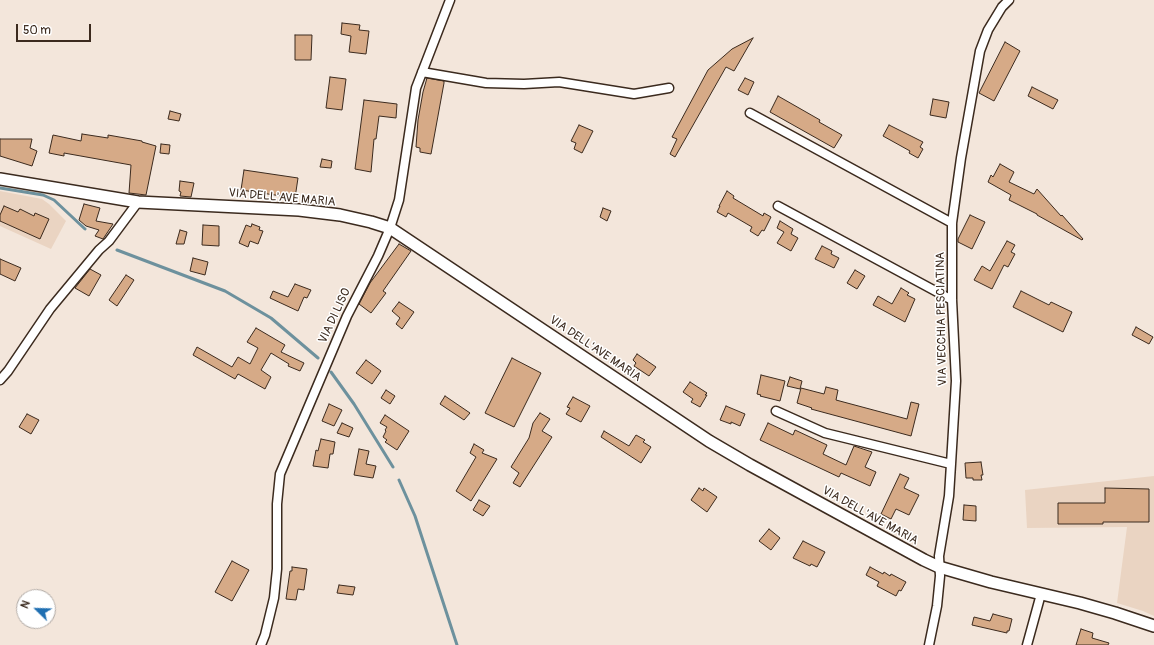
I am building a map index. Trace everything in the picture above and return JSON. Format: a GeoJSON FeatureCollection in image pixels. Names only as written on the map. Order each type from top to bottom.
{"type":"FeatureCollection","features":[{"type":"Feature","properties":{"kind":"street","name":"VIA DI LISO"},"geometry":{"type":"LineString","coordinates":[[261,645],[266,635],[274,598],[277,569],[277,504],[280,474],[347,316],[378,256],[390,228],[399,200],[416,88],[450,0]]}},
{"type":"Feature","properties":{"kind":"street","name":"VIA VECCHIA PESCIATINA"},"geometry":{"type":"LineString","coordinates":[[929,645],[937,606],[940,576],[939,556],[949,496],[956,381],[952,300],[952,222],[961,158],[980,51],[988,30],[1002,7],[1009,0]]}},
{"type":"Feature","properties":{"kind":"street"},"geometry":{"type":"LineString","coordinates":[[422,72],[486,83],[524,84],[559,82],[634,94],[669,88]]}},
{"type":"Feature","properties":{"kind":"street"},"geometry":{"type":"LineString","coordinates":[[750,113],[952,222]]}},
{"type":"Feature","properties":{"kind":"street","name":"VIA DELL'AVE MARIA"},"geometry":{"type":"LineString","coordinates":[[0,179],[138,202],[299,210],[340,215],[390,228],[709,441],[889,542],[939,567],[991,582],[1115,613],[1154,626]]}},
{"type":"Feature","properties":{"kind":"street"},"geometry":{"type":"LineString","coordinates":[[0,380],[8,371],[50,309],[99,250],[109,241],[138,202]]}},
{"type":"Feature","properties":{"kind":"street"},"geometry":{"type":"LineString","coordinates":[[778,206],[952,300]]}},
{"type":"Feature","properties":{"kind":"street"},"geometry":{"type":"LineString","coordinates":[[776,411],[825,433],[951,464]]}},
{"type":"Feature","properties":{"kind":"street"},"geometry":{"type":"LineString","coordinates":[[1027,645],[1041,594]]}},
{"type":"Feature","properties":{"kind":"shaded area"},"geometry":{"type":"Polygon","coordinates":[[[0,191],[42,199],[66,221],[51,249],[0,226],[0,191]]]}},
{"type":"Feature","properties":{"kind":"shaded area"},"geometry":{"type":"Polygon","coordinates":[[[1154,476],[1154,616],[1117,603],[1127,527],[1027,528],[1025,490],[1154,476]]]}},
{"type":"Feature","properties":{"kind":"building"},"geometry":{"type":"Polygon","coordinates":[[[342,23],[360,25],[359,30],[369,31],[366,54],[349,52],[351,36],[341,34],[342,23]]]}},
{"type":"Feature","properties":{"kind":"building"},"geometry":{"type":"Polygon","coordinates":[[[295,35],[312,35],[311,60],[295,60],[295,35]]]}},
{"type":"Feature","properties":{"kind":"building"},"geometry":{"type":"Polygon","coordinates":[[[753,38],[734,71],[726,67],[675,157],[670,154],[677,139],[672,137],[708,70],[732,49],[753,38]]]}},
{"type":"Feature","properties":{"kind":"building"},"geometry":{"type":"Polygon","coordinates":[[[1005,42],[1020,51],[994,101],[979,93],[1005,42]]]}},
{"type":"Feature","properties":{"kind":"building"},"geometry":{"type":"Polygon","coordinates":[[[330,77],[346,79],[342,110],[326,108],[330,77]]]}},
{"type":"Feature","properties":{"kind":"building"},"geometry":{"type":"Polygon","coordinates":[[[427,78],[444,81],[431,154],[420,152],[420,148],[416,147],[418,120],[427,78]]]}},
{"type":"Feature","properties":{"kind":"building"},"geometry":{"type":"Polygon","coordinates":[[[745,78],[754,82],[748,95],[738,90],[745,78]]]}},
{"type":"Feature","properties":{"kind":"building"},"geometry":{"type":"Polygon","coordinates":[[[1032,87],[1058,100],[1053,109],[1028,96],[1032,87]]]}},
{"type":"Feature","properties":{"kind":"building"},"geometry":{"type":"Polygon","coordinates":[[[778,96],[820,120],[819,122],[842,135],[834,148],[770,112],[778,96]]]}},
{"type":"Feature","properties":{"kind":"building"},"geometry":{"type":"Polygon","coordinates":[[[933,99],[949,102],[946,118],[930,115],[933,99]]]}},
{"type":"Feature","properties":{"kind":"building"},"geometry":{"type":"Polygon","coordinates":[[[364,100],[397,104],[396,118],[379,116],[376,139],[374,139],[371,172],[355,169],[364,100]]]}},
{"type":"Feature","properties":{"kind":"building"},"geometry":{"type":"Polygon","coordinates":[[[170,111],[181,114],[179,121],[168,119],[170,111]]]}},
{"type":"Feature","properties":{"kind":"building"},"geometry":{"type":"Polygon","coordinates":[[[579,125],[593,131],[582,153],[574,149],[576,143],[571,141],[579,125]]]}},
{"type":"Feature","properties":{"kind":"building"},"geometry":{"type":"Polygon","coordinates":[[[889,125],[923,142],[920,147],[923,149],[918,158],[909,153],[910,151],[883,136],[889,125]]]}},
{"type":"Feature","properties":{"kind":"building"},"geometry":{"type":"Polygon","coordinates":[[[82,134],[108,138],[108,135],[142,141],[156,146],[146,195],[129,193],[131,165],[64,153],[64,156],[49,153],[53,135],[81,141],[82,134]]]}},
{"type":"Feature","properties":{"kind":"building"},"geometry":{"type":"Polygon","coordinates":[[[0,139],[32,139],[30,148],[37,151],[32,166],[0,156],[0,139]]]}},
{"type":"Feature","properties":{"kind":"building"},"geometry":{"type":"Polygon","coordinates":[[[161,144],[170,145],[169,154],[160,153],[161,144]]]}},
{"type":"Feature","properties":{"kind":"building"},"geometry":{"type":"Polygon","coordinates":[[[322,159],[332,161],[331,168],[320,167],[322,159]]]}},
{"type":"Feature","properties":{"kind":"building"},"geometry":{"type":"Polygon","coordinates":[[[1000,164],[1014,172],[1009,182],[1034,194],[1037,189],[1083,239],[1082,240],[1009,200],[1011,195],[988,182],[991,175],[993,177],[1000,164]]]}},
{"type":"Feature","properties":{"kind":"building"},"geometry":{"type":"Polygon","coordinates":[[[244,170],[298,178],[295,198],[241,190],[244,170]]]}},
{"type":"Feature","properties":{"kind":"building"},"geometry":{"type":"Polygon","coordinates":[[[180,181],[194,183],[191,197],[180,196],[180,181]]]}},
{"type":"Feature","properties":{"kind":"building"},"geometry":{"type":"Polygon","coordinates":[[[727,191],[734,196],[733,198],[763,216],[764,213],[771,217],[764,231],[762,230],[758,236],[750,231],[752,227],[728,213],[726,217],[717,212],[727,191]]]}},
{"type":"Feature","properties":{"kind":"building"},"geometry":{"type":"Polygon","coordinates":[[[84,204],[100,208],[96,221],[113,224],[103,239],[95,236],[99,230],[86,226],[79,220],[84,204]]]}},
{"type":"Feature","properties":{"kind":"building"},"geometry":{"type":"Polygon","coordinates":[[[4,206],[18,212],[20,209],[34,216],[35,213],[49,219],[40,239],[0,221],[0,215],[4,206]]]}},
{"type":"Feature","properties":{"kind":"building"},"geometry":{"type":"Polygon","coordinates":[[[603,208],[611,211],[607,221],[600,217],[603,208]]]}},
{"type":"Feature","properties":{"kind":"building"},"geometry":{"type":"Polygon","coordinates":[[[970,215],[985,222],[972,249],[958,242],[958,239],[970,215]]]}},
{"type":"Feature","properties":{"kind":"building"},"geometry":{"type":"Polygon","coordinates":[[[780,221],[793,229],[791,234],[798,238],[791,251],[777,243],[784,232],[777,228],[780,221]]]}},
{"type":"Feature","properties":{"kind":"building"},"geometry":{"type":"Polygon","coordinates":[[[252,224],[260,227],[259,230],[263,231],[258,244],[250,241],[248,247],[239,243],[246,225],[251,227],[252,224]]]}},
{"type":"Feature","properties":{"kind":"building"},"geometry":{"type":"Polygon","coordinates":[[[203,225],[219,226],[219,246],[202,245],[203,225]]]}},
{"type":"Feature","properties":{"kind":"building"},"geometry":{"type":"Polygon","coordinates":[[[180,230],[187,232],[184,244],[176,244],[180,230]]]}},
{"type":"Feature","properties":{"kind":"building"},"geometry":{"type":"Polygon","coordinates":[[[1007,241],[1015,245],[1011,252],[1015,254],[1008,267],[1004,265],[992,289],[974,280],[982,266],[990,271],[1007,241]]]}},
{"type":"Feature","properties":{"kind":"building"},"geometry":{"type":"Polygon","coordinates":[[[399,244],[411,251],[383,291],[386,293],[371,313],[359,304],[370,283],[399,244]]]}},
{"type":"Feature","properties":{"kind":"building"},"geometry":{"type":"Polygon","coordinates":[[[822,246],[832,251],[831,254],[839,258],[834,268],[815,259],[822,246]]]}},
{"type":"Feature","properties":{"kind":"building"},"geometry":{"type":"Polygon","coordinates":[[[193,258],[208,262],[205,275],[190,271],[193,258]]]}},
{"type":"Feature","properties":{"kind":"building"},"geometry":{"type":"Polygon","coordinates":[[[0,259],[21,268],[15,281],[0,274],[0,259]]]}},
{"type":"Feature","properties":{"kind":"building"},"geometry":{"type":"Polygon","coordinates":[[[90,269],[101,275],[89,296],[75,288],[90,269]]]}},
{"type":"Feature","properties":{"kind":"building"},"geometry":{"type":"Polygon","coordinates":[[[855,270],[865,276],[857,289],[847,283],[855,270]]]}},
{"type":"Feature","properties":{"kind":"building"},"geometry":{"type":"Polygon","coordinates":[[[126,275],[134,280],[117,306],[109,300],[126,275]]]}},
{"type":"Feature","properties":{"kind":"building"},"geometry":{"type":"Polygon","coordinates":[[[295,284],[311,290],[307,298],[304,297],[298,311],[270,298],[273,291],[288,297],[295,284]]]}},
{"type":"Feature","properties":{"kind":"building"},"geometry":{"type":"Polygon","coordinates":[[[901,288],[909,293],[907,295],[915,299],[905,322],[873,305],[878,296],[892,304],[901,288]]]}},
{"type":"Feature","properties":{"kind":"building"},"geometry":{"type":"Polygon","coordinates":[[[1021,291],[1049,305],[1051,302],[1072,312],[1063,332],[1013,307],[1021,291]]]}},
{"type":"Feature","properties":{"kind":"building"},"geometry":{"type":"Polygon","coordinates":[[[399,302],[414,312],[402,329],[396,324],[400,318],[392,311],[399,302]]]}},
{"type":"Feature","properties":{"kind":"building"},"geometry":{"type":"Polygon","coordinates":[[[1136,327],[1153,337],[1149,344],[1132,335],[1136,327]]]}},
{"type":"Feature","properties":{"kind":"building"},"geometry":{"type":"Polygon","coordinates":[[[256,328],[285,345],[281,352],[304,363],[300,371],[288,366],[289,364],[271,353],[261,370],[271,377],[265,389],[238,374],[235,379],[193,355],[197,347],[232,367],[238,357],[250,364],[258,348],[247,342],[256,328]]]}},
{"type":"Feature","properties":{"kind":"building"},"geometry":{"type":"Polygon","coordinates":[[[637,354],[656,367],[649,376],[634,366],[636,363],[633,360],[637,354]]]}},
{"type":"Feature","properties":{"kind":"building"},"geometry":{"type":"Polygon","coordinates":[[[512,358],[541,373],[514,427],[485,413],[512,358]]]}},
{"type":"Feature","properties":{"kind":"building"},"geometry":{"type":"Polygon","coordinates":[[[366,360],[381,371],[372,384],[356,373],[366,360]]]}},
{"type":"Feature","properties":{"kind":"building"},"geometry":{"type":"Polygon","coordinates":[[[761,375],[785,381],[780,401],[757,394],[761,375]]]}},
{"type":"Feature","properties":{"kind":"building"},"geometry":{"type":"Polygon","coordinates":[[[790,377],[802,381],[800,389],[787,386],[790,377]]]}},
{"type":"Feature","properties":{"kind":"building"},"geometry":{"type":"Polygon","coordinates":[[[690,382],[707,393],[700,407],[691,402],[693,399],[683,392],[690,382]]]}},
{"type":"Feature","properties":{"kind":"building"},"geometry":{"type":"Polygon","coordinates":[[[826,387],[838,390],[836,400],[907,419],[911,402],[919,404],[911,436],[811,409],[812,408],[797,403],[801,388],[824,394],[826,387]]]}},
{"type":"Feature","properties":{"kind":"building"},"geometry":{"type":"Polygon","coordinates":[[[386,390],[395,396],[390,404],[381,398],[386,390]]]}},
{"type":"Feature","properties":{"kind":"building"},"geometry":{"type":"Polygon","coordinates":[[[445,396],[470,413],[464,420],[440,404],[445,396]]]}},
{"type":"Feature","properties":{"kind":"building"},"geometry":{"type":"Polygon","coordinates":[[[573,397],[590,406],[581,422],[566,414],[570,408],[567,407],[573,397]]]}},
{"type":"Feature","properties":{"kind":"building"},"geometry":{"type":"Polygon","coordinates":[[[329,404],[342,410],[334,426],[322,421],[329,404]]]}},
{"type":"Feature","properties":{"kind":"building"},"geometry":{"type":"Polygon","coordinates":[[[726,406],[745,414],[740,426],[731,422],[731,424],[720,420],[726,406]]]}},
{"type":"Feature","properties":{"kind":"building"},"geometry":{"type":"Polygon","coordinates":[[[540,413],[550,419],[542,431],[552,437],[520,487],[513,483],[519,473],[511,467],[529,438],[533,423],[540,413]]]}},
{"type":"Feature","properties":{"kind":"building"},"geometry":{"type":"Polygon","coordinates":[[[27,414],[39,420],[31,434],[19,427],[27,414]]]}},
{"type":"Feature","properties":{"kind":"building"},"geometry":{"type":"Polygon","coordinates":[[[385,415],[409,431],[397,450],[385,442],[387,440],[383,437],[387,427],[380,423],[385,415]]]}},
{"type":"Feature","properties":{"kind":"building"},"geometry":{"type":"Polygon","coordinates":[[[342,423],[353,428],[349,437],[337,433],[342,423]]]}},
{"type":"Feature","properties":{"kind":"building"},"geometry":{"type":"Polygon","coordinates":[[[768,423],[793,435],[795,430],[827,445],[823,454],[846,465],[854,446],[872,452],[865,467],[876,472],[870,486],[841,473],[839,477],[760,440],[768,423]]]}},
{"type":"Feature","properties":{"kind":"building"},"geometry":{"type":"Polygon","coordinates":[[[604,431],[629,446],[636,435],[645,440],[643,442],[651,447],[641,463],[601,437],[604,431]]]}},
{"type":"Feature","properties":{"kind":"building"},"geometry":{"type":"Polygon","coordinates":[[[321,439],[335,442],[333,454],[330,454],[328,468],[313,466],[316,450],[318,451],[321,439]]]}},
{"type":"Feature","properties":{"kind":"building"},"geometry":{"type":"Polygon","coordinates":[[[474,444],[484,450],[482,453],[497,459],[471,501],[456,491],[476,457],[470,453],[474,444]]]}},
{"type":"Feature","properties":{"kind":"building"},"geometry":{"type":"Polygon","coordinates":[[[359,449],[369,451],[366,464],[376,466],[373,478],[354,475],[359,449]]]}},
{"type":"Feature","properties":{"kind":"building"},"geometry":{"type":"Polygon","coordinates":[[[981,462],[983,475],[981,475],[982,480],[966,478],[965,463],[981,462]]]}},
{"type":"Feature","properties":{"kind":"building"},"geometry":{"type":"Polygon","coordinates":[[[900,474],[909,478],[904,488],[919,495],[909,515],[896,509],[891,519],[881,514],[900,474]]]}},
{"type":"Feature","properties":{"kind":"building"},"geometry":{"type":"Polygon","coordinates":[[[699,488],[703,491],[704,488],[717,497],[707,512],[691,500],[699,488]]]}},
{"type":"Feature","properties":{"kind":"building"},"geometry":{"type":"Polygon","coordinates":[[[1105,488],[1149,489],[1149,522],[1058,524],[1058,503],[1105,503],[1105,488]]]}},
{"type":"Feature","properties":{"kind":"building"},"geometry":{"type":"Polygon","coordinates":[[[479,500],[490,506],[483,516],[473,510],[479,500]]]}},
{"type":"Feature","properties":{"kind":"building"},"geometry":{"type":"Polygon","coordinates":[[[964,505],[976,506],[976,521],[963,520],[964,505]]]}},
{"type":"Feature","properties":{"kind":"building"},"geometry":{"type":"Polygon","coordinates":[[[769,529],[780,538],[771,550],[759,541],[769,529]]]}},
{"type":"Feature","properties":{"kind":"building"},"geometry":{"type":"Polygon","coordinates":[[[803,541],[825,552],[817,567],[811,564],[810,566],[793,558],[803,541]]]}},
{"type":"Feature","properties":{"kind":"building"},"geometry":{"type":"Polygon","coordinates":[[[232,561],[249,570],[232,601],[215,592],[232,561]]]}},
{"type":"Feature","properties":{"kind":"building"},"geometry":{"type":"Polygon","coordinates":[[[292,567],[307,569],[304,590],[298,589],[296,600],[286,599],[290,571],[292,571],[292,567]]]}},
{"type":"Feature","properties":{"kind":"building"},"geometry":{"type":"Polygon","coordinates":[[[870,567],[883,574],[884,572],[890,576],[891,574],[906,582],[901,591],[899,590],[896,596],[877,586],[879,582],[866,575],[870,567]]]}},
{"type":"Feature","properties":{"kind":"building"},"geometry":{"type":"Polygon","coordinates":[[[339,585],[355,587],[353,595],[337,593],[339,585]]]}},
{"type":"Feature","properties":{"kind":"building"},"geometry":{"type":"Polygon","coordinates":[[[993,614],[1012,619],[1009,631],[1007,631],[1007,633],[972,625],[974,617],[990,621],[993,614]]]}},
{"type":"Feature","properties":{"kind":"building"},"geometry":{"type":"Polygon","coordinates":[[[1081,629],[1093,633],[1092,638],[1109,643],[1108,645],[1076,645],[1081,629]]]}},
{"type":"Feature","properties":{"kind":"waterway"},"geometry":{"type":"LineString","coordinates":[[0,188],[43,195],[54,200],[85,229]]}},
{"type":"Feature","properties":{"kind":"waterway"},"geometry":{"type":"LineString","coordinates":[[117,250],[225,291],[271,318],[318,358]]}},
{"type":"Feature","properties":{"kind":"waterway"},"geometry":{"type":"LineString","coordinates":[[331,372],[354,404],[393,467]]}},
{"type":"Feature","properties":{"kind":"waterway"},"geometry":{"type":"LineString","coordinates":[[399,480],[415,516],[457,645]]}}]}
